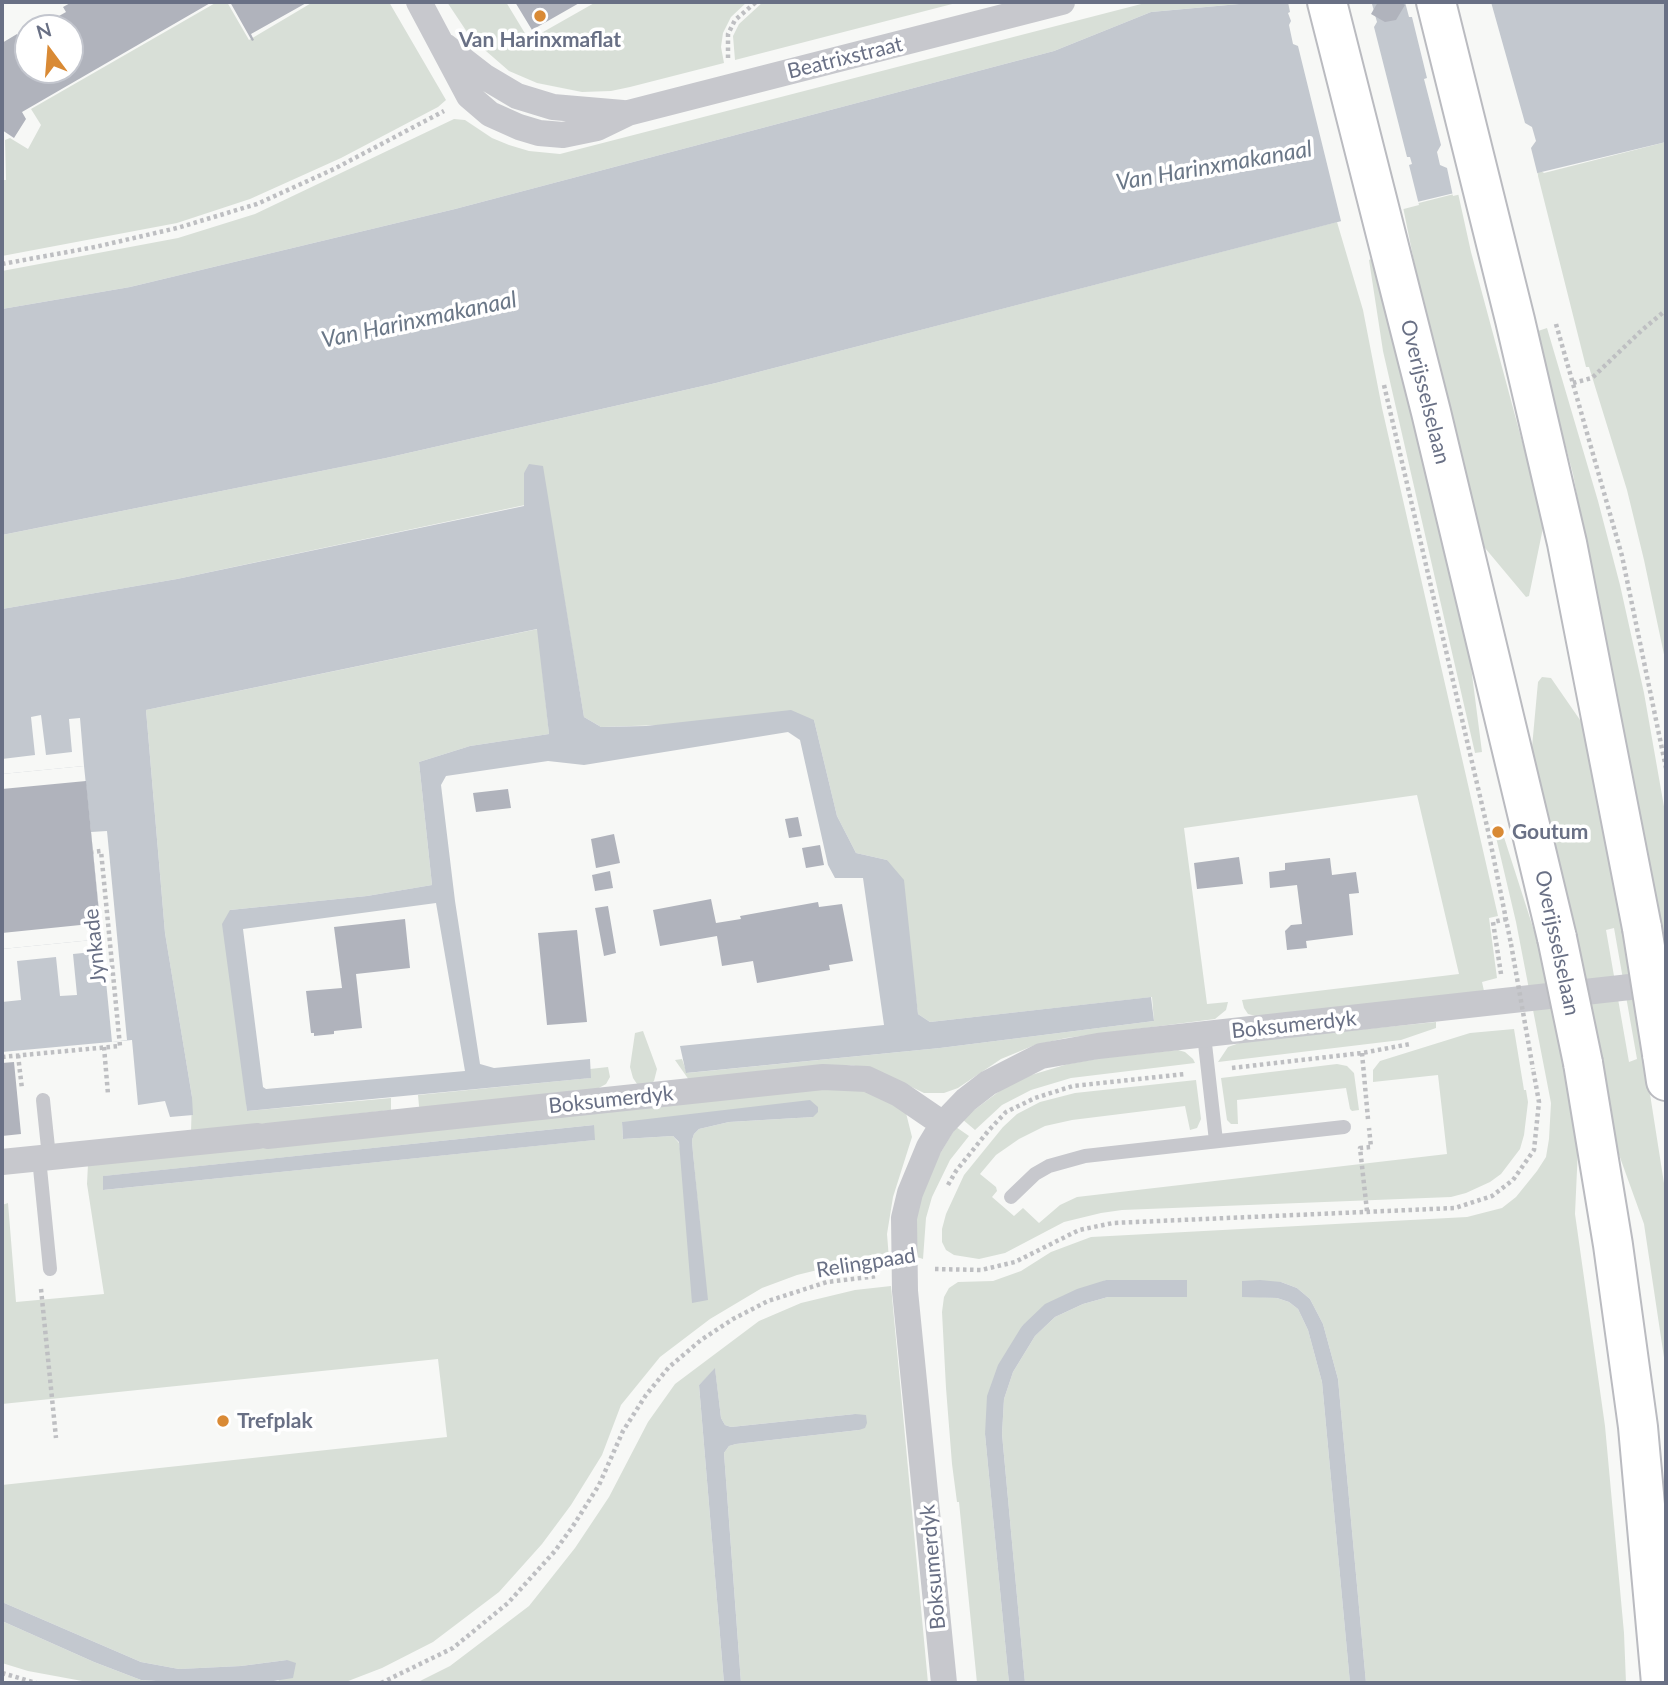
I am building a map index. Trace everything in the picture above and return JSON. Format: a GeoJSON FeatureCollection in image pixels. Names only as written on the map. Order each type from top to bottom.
{"type":"FeatureCollection","features":[{"type":"Feature","properties":{"kind":"main road","name":"Overijsselselaan"},"geometry":{"type":"LineString","coordinates":[[1327,2],[1467,560],[1557,938],[1583,1063],[1613,1245],[1637,1427],[1661,1683]]}},
{"type":"Feature","properties":{"kind":"main road"},"geometry":{"type":"LineString","coordinates":[[1436,2],[1567,543],[1642,928],[1664,1068]]}},
{"type":"Feature","properties":{"kind":"street","name":"Beatrixstraat"},"geometry":{"type":"LineString","coordinates":[[419,2],[443,44],[485,77],[517,96],[553,107],[601,113],[628,113],[1062,2]]}},
{"type":"Feature","properties":{"kind":"street","name":"Boksumerdyk"},"geometry":{"type":"LineString","coordinates":[[944,1683],[905,1272],[904,1218],[919,1168],[943,1124],[966,1100],[988,1083],[1041,1056],[1098,1046],[1666,983]]}},
{"type":"Feature","properties":{"kind":"street","name":"Boksumerdyk"},"geometry":{"type":"LineString","coordinates":[[2,1162],[823,1077],[867,1079],[899,1094],[943,1124]]}},
{"type":"Feature","properties":{"kind":"lane"},"geometry":{"type":"LineString","coordinates":[[1204,1035],[1216,1141]]}},
{"type":"Feature","properties":{"kind":"lane"},"geometry":{"type":"LineString","coordinates":[[43,1100],[50,1269]]}},
{"type":"Feature","properties":{"kind":"lane"},"geometry":{"type":"LineString","coordinates":[[1011,1198],[1035,1174],[1067,1160],[1344,1127]]}},
{"type":"Feature","properties":{"kind":"path"},"geometry":{"type":"LineString","coordinates":[[736,86],[729,60],[728,34],[735,20],[755,2]]}},
{"type":"Feature","properties":{"kind":"path"},"geometry":{"type":"LineString","coordinates":[[2,264],[166,231],[257,204],[334,169],[456,104]]}},
{"type":"Feature","properties":{"kind":"path"},"geometry":{"type":"LineString","coordinates":[[1573,383],[1592,378],[1666,310]]}},
{"type":"Feature","properties":{"kind":"path"},"geometry":{"type":"LineString","coordinates":[[1555,323],[1622,556],[1666,768]]}},
{"type":"Feature","properties":{"kind":"path","name":"Overijsselselaan"},"geometry":{"type":"LineString","coordinates":[[1384,383],[1473,758],[1507,919],[1539,1102],[1534,1150],[1513,1180]]}},
{"type":"Feature","properties":{"kind":"path","name":"Jynkade"},"geometry":{"type":"LineString","coordinates":[[93,852],[101,851],[120,1044],[104,1047]]}},
{"type":"Feature","properties":{"kind":"path"},"geometry":{"type":"LineString","coordinates":[[1501,978],[1493,922],[1507,919]]}},
{"type":"Feature","properties":{"kind":"path"},"geometry":{"type":"LineString","coordinates":[[1512,1021],[1525,1020]]}},
{"type":"Feature","properties":{"kind":"path"},"geometry":{"type":"LineString","coordinates":[[943,1196],[956,1171],[989,1130],[1006,1112],[1035,1098],[1073,1086],[1362,1053],[1421,1041]]}},
{"type":"Feature","properties":{"kind":"path"},"geometry":{"type":"LineString","coordinates":[[2,1057],[104,1047],[108,1094]]}},
{"type":"Feature","properties":{"kind":"path"},"geometry":{"type":"LineString","coordinates":[[1362,1053],[1371,1147],[1360,1148],[1367,1211]]}},
{"type":"Feature","properties":{"kind":"path","name":"Relingpaad"},"geometry":{"type":"LineString","coordinates":[[381,1683],[453,1648],[508,1603],[555,1552],[573,1526],[599,1485],[623,1431],[646,1395],[669,1367],[701,1340],[768,1301],[828,1282],[933,1269],[981,1270],[1015,1262],[1079,1230],[1113,1223],[1455,1208],[1492,1196],[1513,1180]]}},
{"type":"Feature","properties":{"kind":"path"},"geometry":{"type":"LineString","coordinates":[[933,1269],[934,1257]]}},
{"type":"Feature","properties":{"kind":"path"},"geometry":{"type":"LineString","coordinates":[[50,1269],[40,1282],[56,1438]]}},
{"type":"Feature","properties":{"kind":"path"},"geometry":{"type":"LineString","coordinates":[[2,1673],[36,1683]]}},
{"type":"Feature","properties":{"kind":"shaded area"},"geometry":{"type":"Polygon","coordinates":[[[217,2],[227,2],[249,40],[313,2],[389,2],[446,100],[438,107],[341,158],[250,199],[177,223],[2,256],[5,140],[10,138],[28,149],[41,125],[31,109],[74,84],[84,84],[84,79],[217,2]]]}},
{"type":"Feature","properties":{"kind":"shaded area"},"geometry":{"type":"Polygon","coordinates":[[[447,2],[506,2],[529,40],[596,2],[747,2],[731,17],[723,33],[721,47],[724,63],[611,91],[582,92],[537,83],[509,71],[471,38],[447,2]]]}},
{"type":"Feature","properties":{"kind":"shaded area"},"geometry":{"type":"Polygon","coordinates":[[[763,2],[960,2],[735,60],[733,36],[739,24],[763,2]]]}},
{"type":"Feature","properties":{"kind":"shaded area"},"geometry":{"type":"Polygon","coordinates":[[[1149,2],[1261,2],[1151,12],[1054,51],[455,209],[130,287],[2,309],[2,271],[178,238],[255,214],[454,119],[465,120],[492,138],[509,145],[529,151],[560,154],[1149,2]]]}},
{"type":"Feature","properties":{"kind":"shaded area"},"geometry":{"type":"Polygon","coordinates":[[[1666,142],[1666,664],[1627,490],[1589,367],[1586,367],[1537,172],[1544,173],[1666,142]]]}},
{"type":"Feature","properties":{"kind":"shaded area"},"geometry":{"type":"Polygon","coordinates":[[[1458,193],[1471,252],[1544,523],[1529,596],[1526,597],[1480,542],[1421,296],[1403,207],[1458,193]]]}},
{"type":"Feature","properties":{"kind":"shaded area"},"geometry":{"type":"Polygon","coordinates":[[[1337,222],[1363,310],[1382,408],[1498,916],[1489,918],[1497,978],[1482,982],[1484,991],[1256,1016],[1248,1014],[1244,1008],[1242,1000],[1459,974],[1417,795],[1184,828],[1207,1004],[1228,1002],[1226,1010],[1215,1019],[1066,1038],[1035,1045],[1001,1059],[958,1088],[944,1093],[924,1093],[876,1070],[851,1065],[689,1080],[675,1060],[682,1059],[687,1073],[940,1048],[1154,1021],[1152,997],[930,1022],[918,1014],[913,974],[887,860],[856,853],[837,816],[814,720],[601,727],[584,717],[542,466],[524,473],[525,505],[177,579],[2,609],[2,535],[386,458],[716,383],[1337,222]]]}},
{"type":"Feature","properties":{"kind":"shaded area"},"geometry":{"type":"Polygon","coordinates":[[[1373,258],[1466,628],[1482,752],[1475,753],[1383,351],[1369,260],[1373,258]]]}},
{"type":"Feature","properties":{"kind":"shaded area"},"geometry":{"type":"Polygon","coordinates":[[[1547,328],[1598,501],[1644,693],[1666,818],[1666,971],[1573,474],[1535,332],[1547,328]]]}},
{"type":"Feature","properties":{"kind":"shaded area"},"geometry":{"type":"Polygon","coordinates":[[[538,629],[549,734],[470,746],[419,762],[432,885],[367,896],[230,910],[247,1111],[391,1098],[391,1110],[191,1132],[192,1097],[165,933],[146,710],[538,629]]]}},
{"type":"Feature","properties":{"kind":"shaded area"},"geometry":{"type":"Polygon","coordinates":[[[1542,677],[1551,678],[1587,730],[1615,871],[1666,1196],[1666,1371],[1644,1224],[1613,1138],[1568,900],[1532,747],[1538,682],[1542,677]],[[1614,928],[1606,930],[1629,1062],[1637,1059],[1614,928]]]}},
{"type":"Feature","properties":{"kind":"shaded area"},"geometry":{"type":"Polygon","coordinates":[[[1502,831],[1546,968],[1578,1148],[1575,1214],[1605,1426],[1626,1683],[1366,1683],[1338,1379],[1323,1324],[1310,1299],[1297,1288],[1281,1282],[1242,1296],[1277,1298],[1289,1302],[1298,1309],[1308,1330],[1322,1382],[1350,1683],[1025,1683],[1002,1434],[1004,1399],[1013,1372],[1035,1336],[1055,1317],[1083,1304],[1108,1297],[1186,1297],[1186,1280],[1106,1280],[1022,1326],[985,1434],[1009,1683],[977,1683],[946,1388],[942,1312],[944,1297],[949,1288],[958,1282],[993,1281],[1021,1271],[1051,1252],[1091,1237],[1467,1217],[1502,1208],[1516,1197],[1546,1157],[1551,1103],[1516,922],[1495,833],[1502,831]]]}},
{"type":"Feature","properties":{"kind":"shaded area"},"geometry":{"type":"Polygon","coordinates":[[[1436,1022],[1436,1028],[1401,1040],[1218,1062],[1228,1047],[1245,1041],[1436,1022]]]}},
{"type":"Feature","properties":{"kind":"shaded area"},"geometry":{"type":"Polygon","coordinates":[[[1514,1029],[1528,1102],[1520,1149],[1501,1174],[1466,1193],[1451,1197],[1122,1210],[1064,1222],[1005,1253],[979,1259],[954,1255],[946,1250],[942,1242],[946,1214],[964,1175],[1003,1127],[1017,1114],[1040,1102],[1075,1093],[1196,1080],[1201,1119],[1197,1128],[1190,1130],[1185,1106],[1072,1120],[1045,1126],[1019,1139],[996,1155],[980,1174],[996,1187],[997,1191],[992,1197],[1014,1216],[1023,1208],[1039,1223],[1060,1205],[1077,1197],[1447,1154],[1438,1075],[1373,1082],[1373,1070],[1380,1061],[1470,1033],[1514,1029]]]}},
{"type":"Feature","properties":{"kind":"shaded area"},"geometry":{"type":"Polygon","coordinates":[[[643,1031],[657,1069],[650,1085],[637,1084],[630,1067],[635,1033],[643,1031]]]}},
{"type":"Feature","properties":{"kind":"shaded area"},"geometry":{"type":"Polygon","coordinates":[[[1178,1050],[1185,1052],[1195,1063],[1071,1078],[1031,1090],[1002,1105],[975,1130],[962,1119],[1005,1087],[1028,1076],[1068,1064],[1102,1058],[1178,1050]]]}},
{"type":"Feature","properties":{"kind":"shaded area"},"geometry":{"type":"Polygon","coordinates":[[[1337,1064],[1347,1066],[1354,1073],[1359,1110],[1350,1109],[1346,1088],[1237,1100],[1238,1124],[1231,1124],[1227,1120],[1221,1078],[1337,1064]]]}},
{"type":"Feature","properties":{"kind":"shaded area"},"geometry":{"type":"Polygon","coordinates":[[[608,1067],[610,1077],[606,1084],[597,1089],[420,1110],[419,1106],[418,1095],[590,1078],[590,1069],[608,1067]]]}},
{"type":"Feature","properties":{"kind":"shaded area"},"geometry":{"type":"Polygon","coordinates":[[[809,1088],[861,1090],[892,1102],[906,1113],[912,1137],[893,1197],[887,1234],[889,1259],[842,1264],[797,1275],[762,1288],[710,1319],[660,1357],[621,1405],[602,1455],[571,1505],[542,1544],[499,1592],[433,1642],[382,1668],[343,1683],[261,1683],[278,1682],[287,1660],[241,1666],[179,1669],[141,1662],[2,1602],[2,1485],[447,1437],[438,1359],[2,1404],[2,1205],[8,1203],[16,1302],[104,1294],[87,1184],[88,1164],[809,1088]],[[813,1117],[622,1122],[623,1139],[673,1136],[679,1143],[707,1300],[693,1153],[694,1134],[699,1129],[729,1122],[813,1117]],[[594,1125],[104,1176],[103,1190],[594,1140],[594,1125]]]}},
{"type":"Feature","properties":{"kind":"shaded area"},"geometry":{"type":"Polygon","coordinates":[[[956,1127],[969,1136],[950,1160],[932,1197],[926,1218],[923,1259],[914,1256],[915,1225],[920,1197],[929,1172],[956,1127]]]}},
{"type":"Feature","properties":{"kind":"shaded area"},"geometry":{"type":"Polygon","coordinates":[[[891,1286],[928,1683],[741,1683],[724,1453],[729,1446],[736,1444],[859,1430],[855,1414],[731,1427],[725,1425],[721,1418],[715,1369],[699,1385],[724,1683],[416,1683],[450,1666],[529,1606],[575,1548],[609,1497],[648,1422],[675,1384],[759,1321],[801,1303],[855,1290],[891,1286]]]}},
{"type":"Feature","properties":{"kind":"shaded area"},"geometry":{"type":"Polygon","coordinates":[[[2,1621],[141,1680],[186,1683],[93,1683],[28,1671],[2,1663],[2,1621]]]}},
{"type":"Feature","properties":{"kind":"water","name":"Van Harinxmakanaal"},"geometry":{"type":"Polygon","coordinates":[[[1261,2],[1666,2],[1666,142],[1388,209],[716,383],[386,458],[2,535],[2,309],[130,287],[455,209],[1054,51],[1151,12],[1261,2]]]}},
{"type":"Feature","properties":{"kind":"water"},"geometry":{"type":"Polygon","coordinates":[[[529,464],[543,466],[584,717],[601,727],[646,726],[791,710],[814,720],[837,816],[856,853],[887,860],[904,880],[918,1014],[930,1022],[1151,997],[1154,1021],[940,1048],[686,1073],[680,1046],[884,1025],[863,878],[835,878],[828,865],[800,740],[788,732],[584,765],[548,761],[446,776],[441,785],[455,901],[480,1064],[494,1068],[590,1059],[591,1078],[247,1111],[222,924],[230,910],[367,896],[432,885],[419,762],[470,746],[549,734],[537,629],[146,710],[165,933],[193,1115],[170,1117],[165,1101],[138,1105],[132,1040],[2,1052],[2,949],[102,939],[84,766],[2,774],[2,609],[177,579],[524,506],[524,473],[529,464]],[[436,903],[243,929],[263,1087],[266,1089],[465,1071],[436,903]]]}},
{"type":"Feature","properties":{"kind":"water"},"geometry":{"type":"Polygon","coordinates":[[[810,1100],[818,1107],[818,1112],[813,1117],[729,1122],[699,1129],[694,1134],[693,1153],[708,1300],[692,1303],[679,1142],[673,1136],[623,1139],[622,1122],[810,1100]]]}},
{"type":"Feature","properties":{"kind":"water"},"geometry":{"type":"Polygon","coordinates":[[[594,1125],[595,1140],[103,1190],[103,1176],[594,1125]]]}},
{"type":"Feature","properties":{"kind":"water"},"geometry":{"type":"Polygon","coordinates":[[[1106,1280],[1187,1280],[1187,1297],[1108,1297],[1083,1304],[1055,1317],[1035,1336],[1013,1372],[1004,1399],[1002,1434],[1025,1683],[1009,1683],[985,1434],[987,1396],[998,1365],[1022,1326],[1045,1304],[1077,1289],[1106,1280]]]}},
{"type":"Feature","properties":{"kind":"water"},"geometry":{"type":"Polygon","coordinates":[[[1242,1281],[1281,1282],[1297,1288],[1310,1299],[1323,1324],[1338,1379],[1366,1683],[1350,1683],[1322,1382],[1308,1330],[1298,1309],[1277,1298],[1242,1297],[1242,1281]]]}},
{"type":"Feature","properties":{"kind":"water"},"geometry":{"type":"Polygon","coordinates":[[[715,1368],[721,1418],[725,1425],[731,1427],[855,1414],[866,1415],[867,1423],[865,1428],[859,1430],[736,1444],[729,1446],[724,1453],[741,1683],[724,1683],[699,1385],[715,1368]]]}},
{"type":"Feature","properties":{"kind":"water"},"geometry":{"type":"Polygon","coordinates":[[[2,1602],[141,1662],[179,1669],[241,1666],[287,1660],[296,1663],[293,1678],[261,1683],[141,1680],[2,1621],[2,1602]]]}},
{"type":"Feature","properties":{"kind":"pier"},"geometry":{"type":"Polygon","coordinates":[[[1288,2],[1372,4],[1377,22],[1374,27],[1407,157],[1410,157],[1412,164],[1409,165],[1419,205],[1342,225],[1298,46],[1293,44],[1288,2]]]}},
{"type":"Feature","properties":{"kind":"pier"},"geometry":{"type":"Polygon","coordinates":[[[1405,2],[1491,2],[1525,123],[1532,127],[1536,141],[1531,148],[1538,176],[1453,196],[1447,168],[1440,165],[1437,152],[1441,145],[1424,79],[1427,78],[1412,17],[1409,17],[1405,2]]]}},
{"type":"Feature","properties":{"kind":"pier"},"geometry":{"type":"Polygon","coordinates":[[[41,715],[46,755],[72,752],[69,719],[80,718],[84,766],[2,774],[2,759],[35,755],[31,717],[41,715]]]}},
{"type":"Feature","properties":{"kind":"pier"},"geometry":{"type":"Polygon","coordinates":[[[107,831],[127,1040],[112,1042],[103,951],[73,954],[77,995],[60,996],[56,957],[17,961],[21,1000],[2,1002],[2,949],[102,939],[91,832],[107,831]]]}},
{"type":"Feature","properties":{"kind":"building"},"geometry":{"type":"Polygon","coordinates":[[[72,2],[212,2],[84,76],[84,14],[62,14],[66,12],[63,7],[72,2]]]}},
{"type":"Feature","properties":{"kind":"building"},"geometry":{"type":"Polygon","coordinates":[[[230,2],[308,2],[251,34],[254,40],[252,41],[230,2]]]}},
{"type":"Feature","properties":{"kind":"building","name":"Van Harinxmaflat"},"geometry":{"type":"Polygon","coordinates":[[[515,2],[581,2],[532,30],[515,2]]]}},
{"type":"Feature","properties":{"kind":"building"},"geometry":{"type":"Polygon","coordinates":[[[1378,2],[1400,2],[1405,5],[1396,20],[1385,22],[1371,14],[1378,2]]]}},
{"type":"Feature","properties":{"kind":"building"},"geometry":{"type":"Polygon","coordinates":[[[14,36],[14,84],[70,84],[22,112],[26,119],[14,138],[2,130],[2,43],[14,36]]]}},
{"type":"Feature","properties":{"kind":"building"},"geometry":{"type":"Polygon","coordinates":[[[86,781],[100,923],[2,933],[2,789],[86,781]]]}},
{"type":"Feature","properties":{"kind":"building"},"geometry":{"type":"Polygon","coordinates":[[[508,789],[511,808],[476,812],[473,793],[508,789]]]}},
{"type":"Feature","properties":{"kind":"building"},"geometry":{"type":"Polygon","coordinates":[[[798,817],[802,836],[789,838],[785,819],[798,817]]]}},
{"type":"Feature","properties":{"kind":"building"},"geometry":{"type":"Polygon","coordinates":[[[614,834],[620,863],[596,868],[591,839],[614,834]]]}},
{"type":"Feature","properties":{"kind":"building"},"geometry":{"type":"Polygon","coordinates":[[[820,845],[824,865],[806,868],[802,848],[820,845]]]}},
{"type":"Feature","properties":{"kind":"building"},"geometry":{"type":"Polygon","coordinates":[[[1239,857],[1243,884],[1197,889],[1194,863],[1239,857]]]}},
{"type":"Feature","properties":{"kind":"building"},"geometry":{"type":"Polygon","coordinates":[[[1330,858],[1332,875],[1356,872],[1359,893],[1349,894],[1353,935],[1306,941],[1307,948],[1287,950],[1285,931],[1291,925],[1302,924],[1297,885],[1270,888],[1269,872],[1285,870],[1285,863],[1330,858]]]}},
{"type":"Feature","properties":{"kind":"building"},"geometry":{"type":"Polygon","coordinates":[[[610,871],[613,888],[595,891],[592,875],[610,871]]]}},
{"type":"Feature","properties":{"kind":"building"},"geometry":{"type":"Polygon","coordinates":[[[711,899],[716,923],[818,902],[819,907],[842,904],[853,961],[829,965],[830,970],[757,983],[753,961],[722,966],[717,936],[660,946],[653,910],[711,899]]]}},
{"type":"Feature","properties":{"kind":"building"},"geometry":{"type":"Polygon","coordinates":[[[608,906],[616,953],[604,956],[595,908],[608,906]]]}},
{"type":"Feature","properties":{"kind":"building"},"geometry":{"type":"Polygon","coordinates":[[[405,919],[410,968],[356,974],[362,1028],[314,1036],[314,1033],[311,1033],[306,991],[342,988],[334,927],[405,919]]]}},
{"type":"Feature","properties":{"kind":"building"},"geometry":{"type":"Polygon","coordinates":[[[577,930],[587,1022],[547,1025],[538,933],[577,930]]]}},
{"type":"Feature","properties":{"kind":"building"},"geometry":{"type":"Polygon","coordinates":[[[14,1062],[21,1134],[2,1136],[2,1063],[14,1062]]]}},
{"type":"Feature","properties":{"kind":"place","name":"Van Harinxmaflat"},"geometry":{"type":"Point","coordinates":[540,16]}},
{"type":"Feature","properties":{"kind":"place","name":"Goutum"},"geometry":{"type":"Point","coordinates":[1498,832]}},
{"type":"Feature","properties":{"kind":"place","name":"Trefplak"},"geometry":{"type":"Point","coordinates":[223,1421]}}]}
